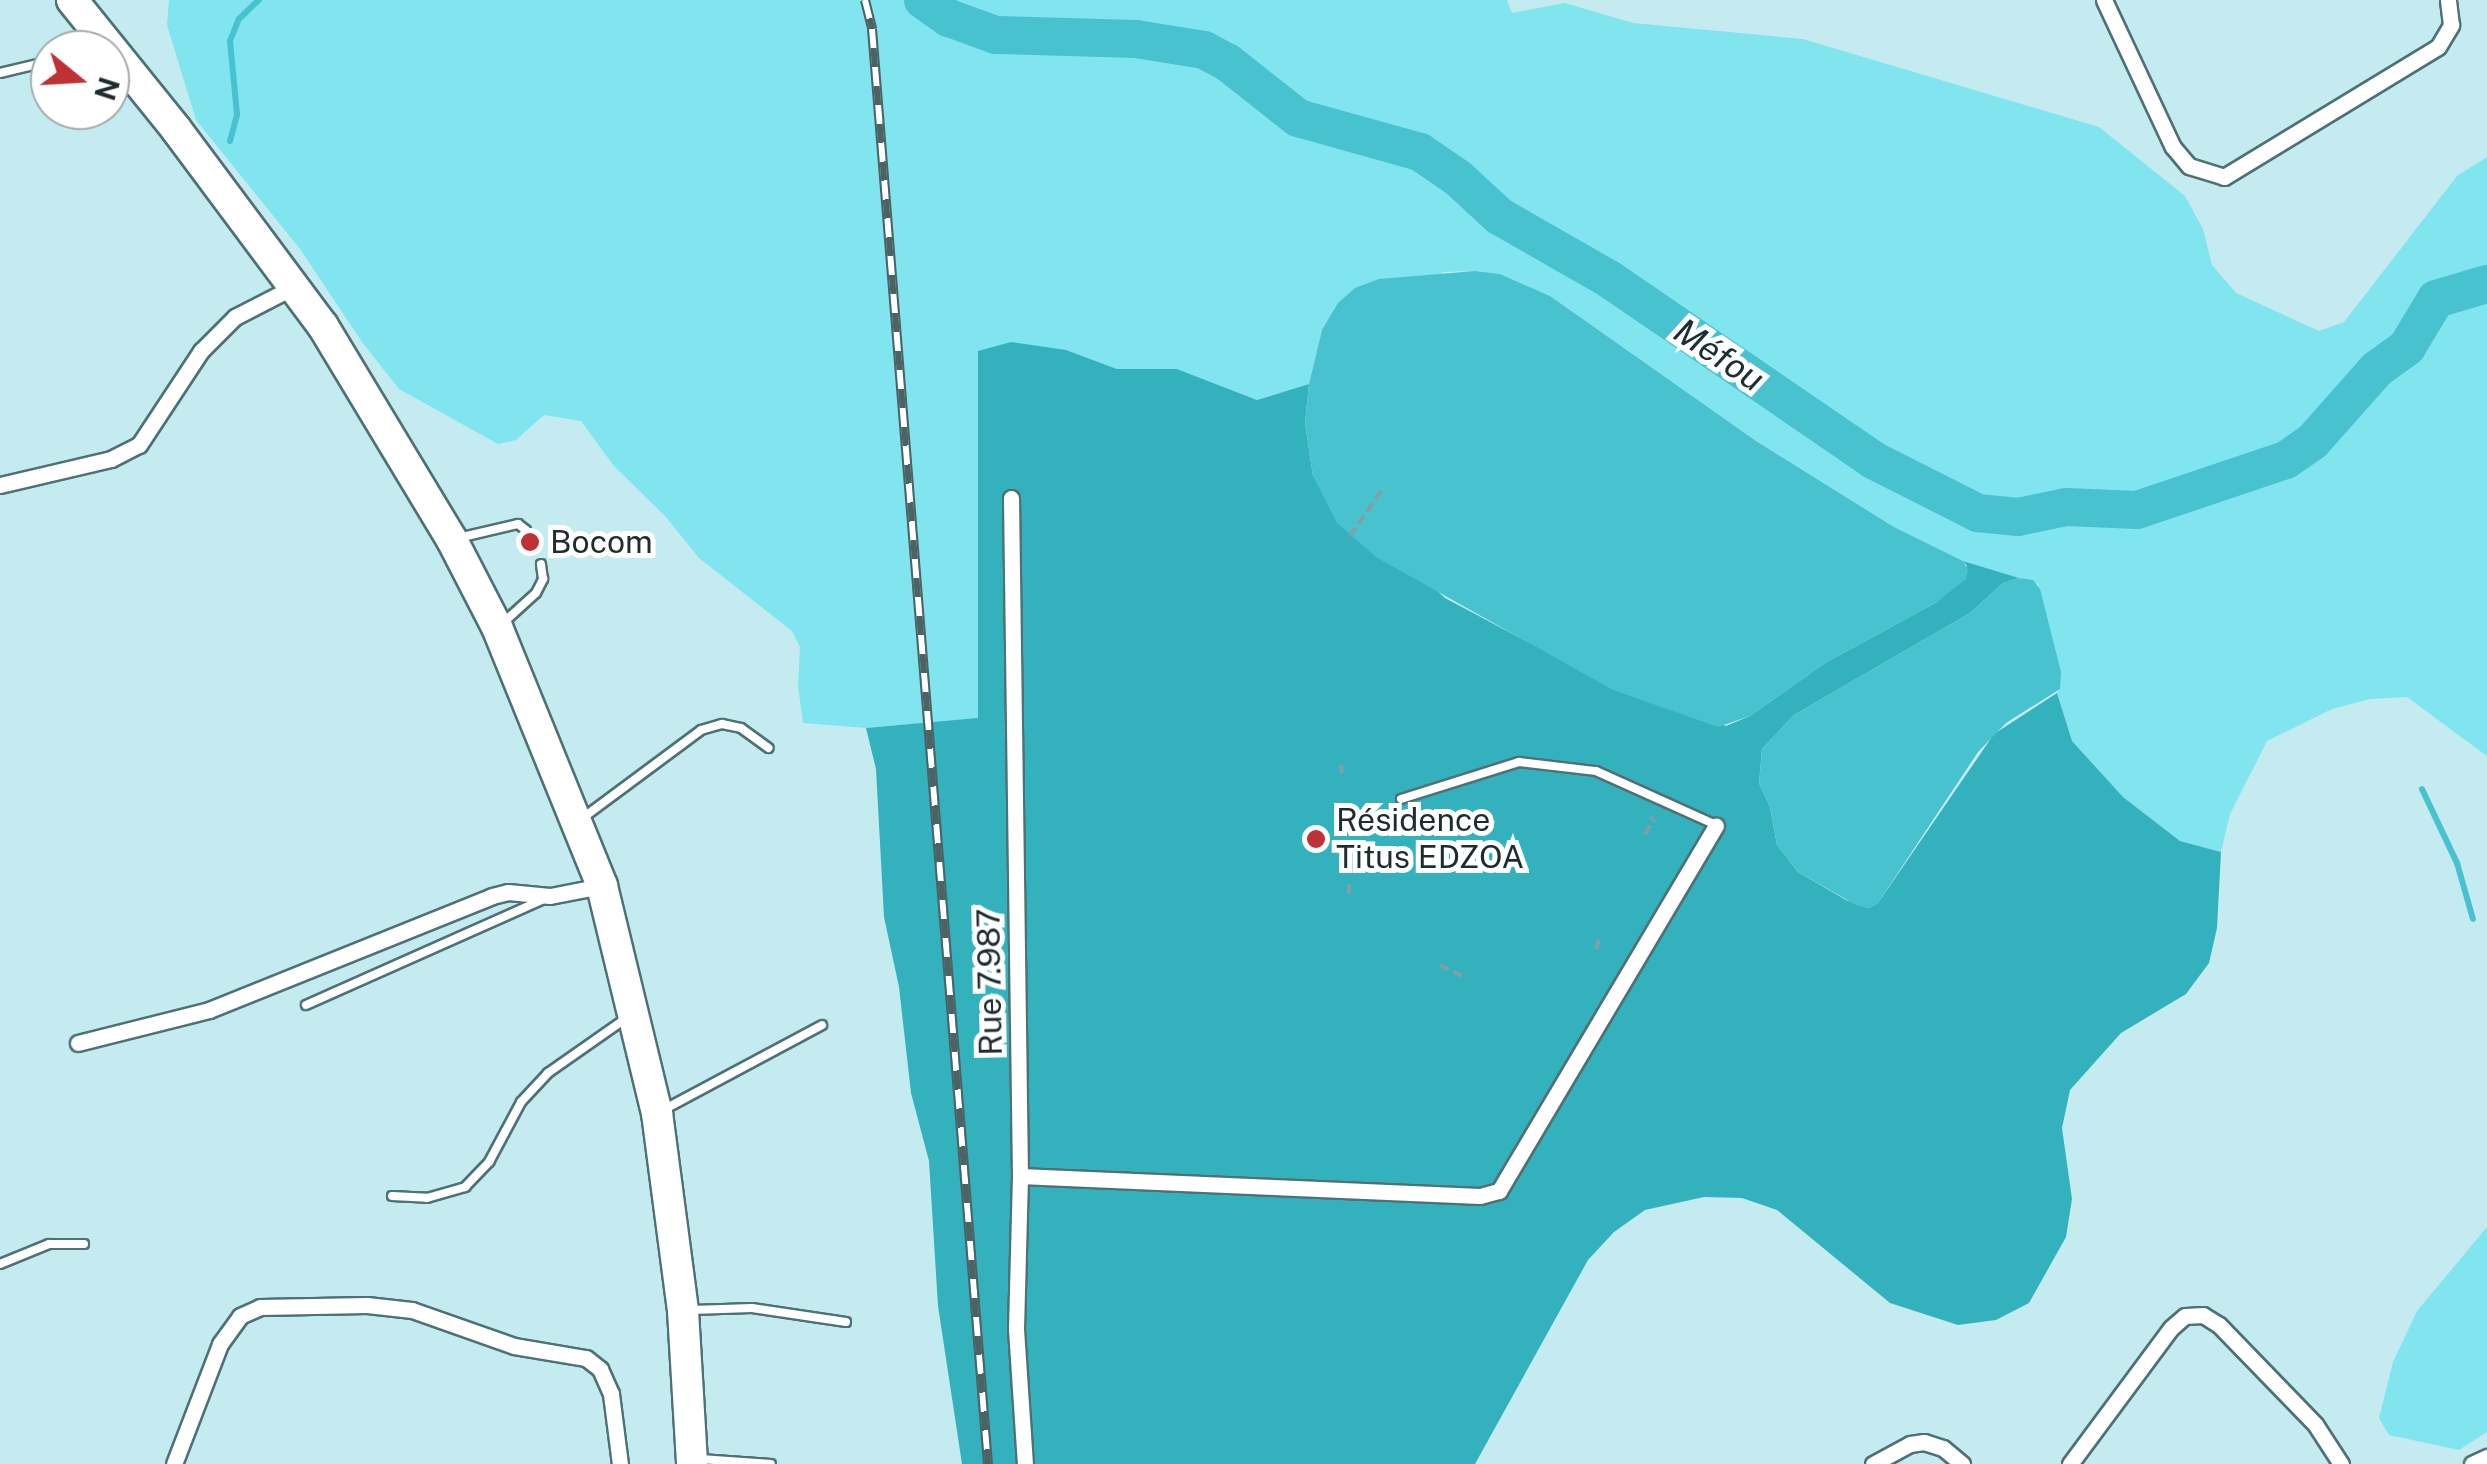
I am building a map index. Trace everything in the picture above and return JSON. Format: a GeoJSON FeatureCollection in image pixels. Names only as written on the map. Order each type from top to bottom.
{"type":"FeatureCollection","features":[{"type":"Feature","properties":{"kind":"highway"},"geometry":{"type":"LineString","coordinates":[[72,0],[100,45],[296,286],[452,540],[496,627],[602,886],[657,1114],[683,1311],[692,1461]]}},
{"type":"Feature","properties":{"kind":"street"},"geometry":{"type":"LineString","coordinates":[[2107,1],[2173,147],[2188,166],[2224,177],[2438,47],[2451,25],[2448,0]]}},
{"type":"Feature","properties":{"kind":"street"},"geometry":{"type":"LineString","coordinates":[[0,485],[111,459],[139,444],[201,351],[235,317],[296,286]]}},
{"type":"Feature","properties":{"kind":"street","name":"Rue 7.987"},"geometry":{"type":"LineString","coordinates":[[1011,498],[1020,1176],[1016,1329],[1025,1464]]}},
{"type":"Feature","properties":{"kind":"street"},"geometry":{"type":"LineString","coordinates":[[1020,1176],[1480,1196],[1499,1191],[1716,825]]}},
{"type":"Feature","properties":{"kind":"street"},"geometry":{"type":"LineString","coordinates":[[78,1043],[209,1010],[492,896],[508,892],[550,896],[602,886]]}},
{"type":"Feature","properties":{"kind":"street"},"geometry":{"type":"LineString","coordinates":[[174,1464],[220,1344],[240,1316],[260,1307],[367,1305],[412,1310],[514,1346],[586,1358],[600,1369],[612,1394],[620,1464]]}},
{"type":"Feature","properties":{"kind":"street"},"geometry":{"type":"LineString","coordinates":[[2070,1464],[2171,1328],[2185,1316],[2203,1315],[2219,1325],[2315,1424],[2341,1464]]}},
{"type":"Feature","properties":{"kind":"street"},"geometry":{"type":"LineString","coordinates":[[1873,1464],[1910,1444],[1924,1442],[1943,1448],[1962,1464]]}},
{"type":"Feature","properties":{"kind":"street"},"geometry":{"type":"LineString","coordinates":[[2472,1464],[2487,1458]]}},
{"type":"Feature","properties":{"kind":"lane"},"geometry":{"type":"LineString","coordinates":[[0,73],[30,66]]}},
{"type":"Feature","properties":{"kind":"lane"},"geometry":{"type":"LineString","coordinates":[[452,540],[518,524],[526,530]]}},
{"type":"Feature","properties":{"kind":"lane"},"geometry":{"type":"LineString","coordinates":[[496,627],[536,594],[543,579],[541,564]]}},
{"type":"Feature","properties":{"kind":"lane"},"geometry":{"type":"LineString","coordinates":[[576,822],[701,730],[722,724],[741,728],[769,748]]}},
{"type":"Feature","properties":{"kind":"lane"},"geometry":{"type":"LineString","coordinates":[[1401,799],[1519,762],[1596,771],[1716,825]]}},
{"type":"Feature","properties":{"kind":"lane"},"geometry":{"type":"LineString","coordinates":[[306,1005],[550,896]]}},
{"type":"Feature","properties":{"kind":"lane"},"geometry":{"type":"LineString","coordinates":[[392,1196],[427,1198],[464,1187],[490,1162],[521,1102],[534,1088],[633,1014]]}},
{"type":"Feature","properties":{"kind":"lane"},"geometry":{"type":"LineString","coordinates":[[657,1114],[822,1025]]}},
{"type":"Feature","properties":{"kind":"lane"},"geometry":{"type":"LineString","coordinates":[[0,1264],[49,1244],[84,1244]]}},
{"type":"Feature","properties":{"kind":"lane"},"geometry":{"type":"LineString","coordinates":[[683,1311],[752,1308],[846,1322]]}},
{"type":"Feature","properties":{"kind":"lane"},"geometry":{"type":"LineString","coordinates":[[692,1461],[771,1464]]}},
{"type":"Feature","properties":{"kind":"path"},"geometry":{"type":"LineString","coordinates":[[1350,536],[1384,488]]}},
{"type":"Feature","properties":{"kind":"path"},"geometry":{"type":"LineString","coordinates":[[1341,765],[1342,772]]}},
{"type":"Feature","properties":{"kind":"path"},"geometry":{"type":"LineString","coordinates":[[1645,834],[1654,820],[1650,817]]}},
{"type":"Feature","properties":{"kind":"path"},"geometry":{"type":"LineString","coordinates":[[1370,832],[1384,831]]}},
{"type":"Feature","properties":{"kind":"path"},"geometry":{"type":"LineString","coordinates":[[1349,884],[1349,895]]}},
{"type":"Feature","properties":{"kind":"path"},"geometry":{"type":"LineString","coordinates":[[1596,950],[1599,938]]}},
{"type":"Feature","properties":{"kind":"path"},"geometry":{"type":"LineString","coordinates":[[1440,965],[1465,977]]}},
{"type":"Feature","properties":{"kind":"shaded area"},"geometry":{"type":"Polygon","coordinates":[[[169,0],[1507,0],[1512,13],[1565,3],[1633,23],[1803,39],[2099,127],[2185,196],[2203,229],[2212,265],[2236,293],[2319,331],[2344,322],[2457,176],[2487,157],[2487,756],[2407,697],[2370,699],[2332,709],[2267,741],[2230,814],[2221,852],[2180,841],[2123,797],[2072,741],[2057,693],[2060,689],[2038,584],[1963,561],[1894,527],[1756,441],[1550,296],[1500,274],[1475,271],[1444,272],[1322,330],[1309,384],[1257,400],[1177,369],[1117,369],[1066,350],[979,351],[978,719],[866,728],[803,723],[798,686],[800,647],[792,631],[699,558],[665,516],[614,466],[581,421],[544,415],[516,440],[498,444],[399,389],[362,342],[300,249],[196,120],[167,25],[169,0]]]}},
{"type":"Feature","properties":{"kind":"shaded area"},"geometry":{"type":"Polygon","coordinates":[[[1475,271],[1500,274],[1550,296],[1756,441],[1894,527],[1963,561],[1968,570],[1966,579],[1937,602],[1825,663],[1750,716],[1718,727],[1613,690],[1376,557],[1337,523],[1313,476],[1305,423],[1309,384],[1322,330],[1338,303],[1355,288],[1379,279],[1475,271]]]}},
{"type":"Feature","properties":{"kind":"shaded area"},"geometry":{"type":"Polygon","coordinates":[[[1011,342],[1066,350],[1117,369],[1177,369],[1257,400],[1309,384],[1305,423],[1313,476],[1445,598],[1524,640],[1726,726],[1750,716],[1825,663],[1937,602],[1967,566],[1963,561],[2019,578],[2003,583],[1970,613],[1794,715],[1762,749],[1759,783],[1770,807],[1777,845],[1798,872],[1846,900],[1869,908],[1878,903],[1994,734],[2057,693],[2072,741],[2123,797],[2180,841],[2221,852],[2217,928],[2209,963],[2186,994],[2121,1033],[2070,1090],[2062,1128],[2072,1199],[2066,1237],[2029,1303],[1996,1320],[1958,1325],[1890,1303],[1777,1210],[1742,1198],[1704,1197],[1645,1210],[1614,1232],[1588,1260],[1475,1464],[962,1464],[938,1306],[929,1161],[911,1093],[899,987],[884,917],[876,769],[866,728],[978,718],[978,351],[1011,342]]]}},
{"type":"Feature","properties":{"kind":"shaded area"},"geometry":{"type":"Polygon","coordinates":[[[2019,578],[2033,580],[2040,589],[2061,672],[2060,689],[2006,723],[1978,752],[1878,903],[1869,908],[1858,906],[1798,872],[1777,845],[1770,807],[1759,783],[1762,749],[1794,715],[1970,613],[2003,583],[2019,578]]]}},
{"type":"Feature","properties":{"kind":"shaded area"},"geometry":{"type":"Polygon","coordinates":[[[2487,1227],[2487,1432],[2459,1450],[2389,1435],[2379,1418],[2393,1362],[2417,1311],[2487,1227]]]}},
{"type":"Feature","properties":{"kind":"waterway"},"geometry":{"type":"LineString","coordinates":[[230,141],[237,114],[230,41],[239,19],[259,0]]}},
{"type":"Feature","properties":{"kind":"waterway","name":"Méfou"},"geometry":{"type":"LineString","coordinates":[[923,0],[949,18],[996,35],[1136,39],[1204,50],[1227,62],[1298,118],[1420,152],[1458,178],[1499,216],[1609,279],[1873,460],[1978,513],[2018,517],[2066,507],[2137,510],[2286,460],[2313,441],[2377,369],[2407,347],[2436,299],[2487,284]]}},
{"type":"Feature","properties":{"kind":"waterway"},"geometry":{"type":"LineString","coordinates":[[2422,789],[2457,863],[2473,919]]}},
{"type":"Feature","properties":{"kind":"railway"},"geometry":{"type":"LineString","coordinates":[[865,0],[872,29],[988,1464]]}},
{"type":"Feature","properties":{"kind":"place","name":"Bocom"},"geometry":{"type":"Point","coordinates":[530,542]}},
{"type":"Feature","properties":{"kind":"place","name":"Résidence Titus EDZOA"},"geometry":{"type":"Point","coordinates":[1316,839]}}]}
